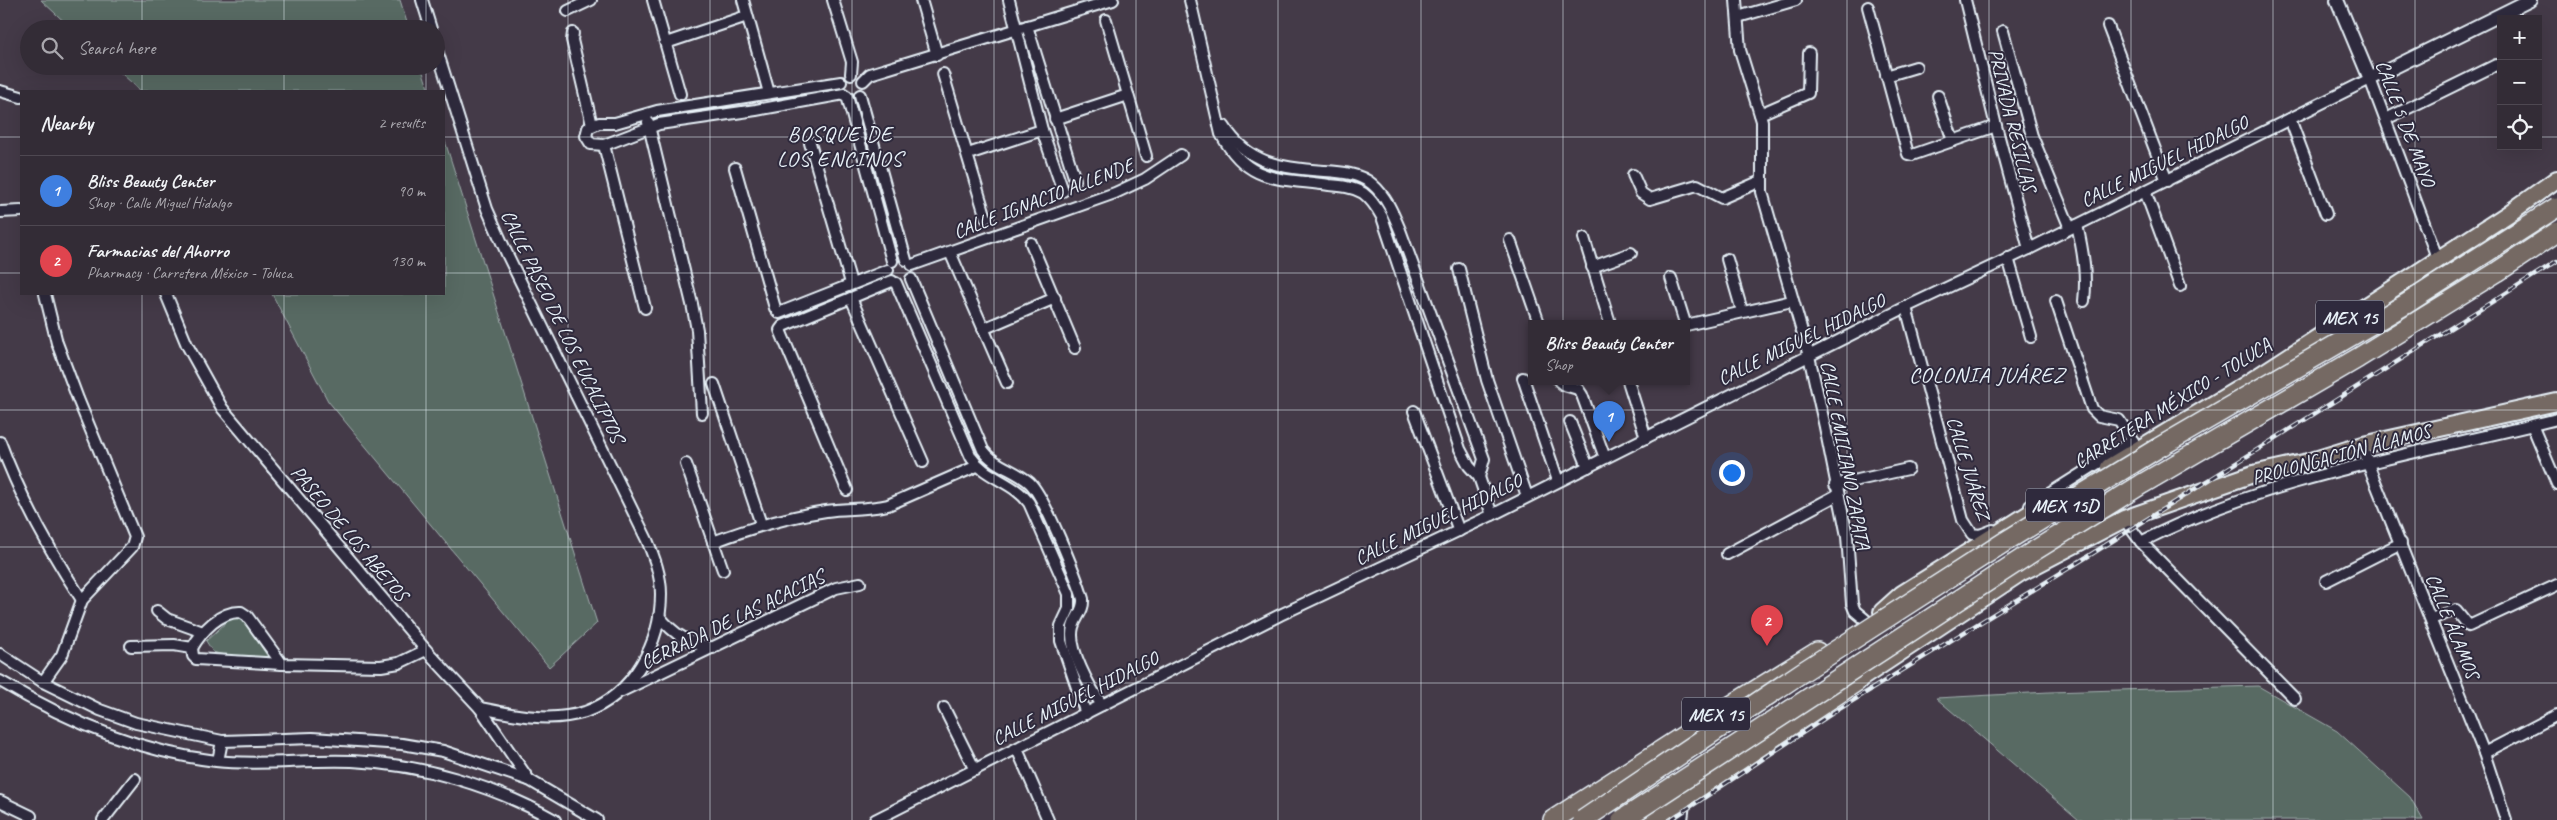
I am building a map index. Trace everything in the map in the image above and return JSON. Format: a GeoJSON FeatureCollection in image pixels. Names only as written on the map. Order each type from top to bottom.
{"type":"FeatureCollection","features":[{"type":"Feature","properties":{"kind":"highway","name":"MEX 15D"},"geometry":{"type":"LineString","coordinates":[[1583,820],[1804,671],[2006,541],[2158,448],[2406,304],[2557,207]]}},
{"type":"Feature","properties":{"kind":"highway","name":"MEX 15D"},"geometry":{"type":"LineString","coordinates":[[1622,820],[2034,551],[2142,484],[2358,358],[2497,272],[2557,232]]}},
{"type":"Feature","properties":{"kind":"highway","name":"CARRETERA MÉXICO - TOLUCA"},"geometry":{"type":"LineString","coordinates":[[1553,820],[1716,714],[1874,617]]}},
{"type":"Feature","properties":{"kind":"highway","name":"MEX 15"},"geometry":{"type":"LineString","coordinates":[[1650,820],[1857,681]]}},
{"type":"Feature","properties":{"kind":"main road","name":"CARRETERA MÉXICO - TOLUCA"},"geometry":{"type":"LineString","coordinates":[[1874,617],[2135,445],[2245,385],[2438,260],[2557,179]]}},
{"type":"Feature","properties":{"kind":"main road","name":"MEX 15"},"geometry":{"type":"LineString","coordinates":[[1857,681],[2020,573],[2124,519],[2253,474],[2308,462],[2363,445],[2557,402]]}},
{"type":"Feature","properties":{"kind":"main road"},"geometry":{"type":"LineString","coordinates":[[1874,617],[1902,594],[2040,507]]}},
{"type":"Feature","properties":{"kind":"main road"},"geometry":{"type":"LineString","coordinates":[[1857,681],[1925,646],[2067,558]]}},
{"type":"Feature","properties":{"kind":"street"},"geometry":{"type":"LineString","coordinates":[[422,0],[428,20]]}},
{"type":"Feature","properties":{"kind":"street"},"geometry":{"type":"LineString","coordinates":[[568,11],[591,0]]}},
{"type":"Feature","properties":{"kind":"street"},"geometry":{"type":"LineString","coordinates":[[653,0],[680,94]]}},
{"type":"Feature","properties":{"kind":"street"},"geometry":{"type":"LineString","coordinates":[[743,0],[769,93]]}},
{"type":"Feature","properties":{"kind":"street"},"geometry":{"type":"LineString","coordinates":[[833,0],[852,62],[851,74],[841,82],[646,114],[615,123],[592,125],[586,131],[587,140],[590,144],[604,144],[649,127],[846,95],[851,98],[860,95]]}},
{"type":"Feature","properties":{"kind":"street"},"geometry":{"type":"LineString","coordinates":[[921,0],[937,55]]}},
{"type":"Feature","properties":{"kind":"street"},"geometry":{"type":"LineString","coordinates":[[1009,0],[1042,130],[1063,191]]}},
{"type":"Feature","properties":{"kind":"street"},"geometry":{"type":"LineString","coordinates":[[1102,706],[1091,688],[1076,654],[1072,634],[1084,604],[1080,590],[1039,494],[1030,483],[992,459],[983,450],[911,279],[913,272],[860,95],[864,81],[870,74],[1113,0]]}},
{"type":"Feature","properties":{"kind":"street"},"geometry":{"type":"LineString","coordinates":[[1190,0],[1221,134],[1231,152],[1252,171],[1267,177],[1350,187]]}},
{"type":"Feature","properties":{"kind":"street","name":"CALLE EMILIANO ZAPATA"},"geometry":{"type":"LineString","coordinates":[[1736,0],[1740,50],[1760,114],[1764,138],[1761,181],[1765,207],[1809,356],[1847,536],[1852,604],[1855,611],[1874,617]]}},
{"type":"Feature","properties":{"kind":"street"},"geometry":{"type":"LineString","coordinates":[[1738,17],[1796,0]]}},
{"type":"Feature","properties":{"kind":"street","name":"PRIVADA RESILLAS"},"geometry":{"type":"LineString","coordinates":[[1966,0],[1996,126],[2029,249]]}},
{"type":"Feature","properties":{"kind":"street","name":"CALLE 5 DE MAYO"},"geometry":{"type":"LineString","coordinates":[[2337,0],[2386,119],[2438,260]]}},
{"type":"Feature","properties":{"kind":"street","name":"CALLE MIGUEL HIDALGO"},"geometry":{"type":"LineString","coordinates":[[875,820],[1280,615],[1492,515],[1809,356],[2074,227],[2530,0]]}},
{"type":"Feature","properties":{"kind":"street"},"geometry":{"type":"LineString","coordinates":[[1868,7],[1908,154],[1912,155],[1996,126]]}},
{"type":"Feature","properties":{"kind":"street"},"geometry":{"type":"LineString","coordinates":[[666,43],[747,16]]}},
{"type":"Feature","properties":{"kind":"street"},"geometry":{"type":"LineString","coordinates":[[1106,20],[1146,156]]}},
{"type":"Feature","properties":{"kind":"street"},"geometry":{"type":"LineString","coordinates":[[1028,26],[1075,180]]}},
{"type":"Feature","properties":{"kind":"street"},"geometry":{"type":"LineString","coordinates":[[2108,26],[2167,180]]}},
{"type":"Feature","properties":{"kind":"street"},"geometry":{"type":"LineString","coordinates":[[2003,31],[2032,136],[2083,247],[2085,272],[2084,301]]}},
{"type":"Feature","properties":{"kind":"street"},"geometry":{"type":"LineString","coordinates":[[573,33],[572,40],[592,125]]}},
{"type":"Feature","properties":{"kind":"street"},"geometry":{"type":"LineString","coordinates":[[1760,114],[1808,93],[1809,53]]}},
{"type":"Feature","properties":{"kind":"street"},"geometry":{"type":"LineString","coordinates":[[2386,119],[2496,65]]}},
{"type":"Feature","properties":{"kind":"street"},"geometry":{"type":"LineString","coordinates":[[1886,76],[1916,67]]}},
{"type":"Feature","properties":{"kind":"street"},"geometry":{"type":"LineString","coordinates":[[851,74],[858,75],[864,81]]}},
{"type":"Feature","properties":{"kind":"street"},"geometry":{"type":"LineString","coordinates":[[943,74],[986,218]]}},
{"type":"Feature","properties":{"kind":"street","name":"CALLE PASEO DE LOS EUCALIPTOS"},"geometry":{"type":"LineString","coordinates":[[445,75],[487,208],[507,254],[647,540],[658,568],[661,593],[660,616],[655,637],[621,692],[585,712],[567,716],[522,717],[480,708]]}},
{"type":"Feature","properties":{"kind":"street"},"geometry":{"type":"LineString","coordinates":[[841,82],[846,95],[894,282],[971,457],[977,466],[1018,490],[1029,503],[1069,594],[1069,609],[1060,633],[1065,657],[1086,714]]}},
{"type":"Feature","properties":{"kind":"street"},"geometry":{"type":"LineString","coordinates":[[0,91],[20,96]]}},
{"type":"Feature","properties":{"kind":"street"},"geometry":{"type":"LineString","coordinates":[[1055,119],[1128,95]]}},
{"type":"Feature","properties":{"kind":"street"},"geometry":{"type":"LineString","coordinates":[[754,96],[756,110]]}},
{"type":"Feature","properties":{"kind":"street"},"geometry":{"type":"LineString","coordinates":[[1938,96],[1953,141]]}},
{"type":"Feature","properties":{"kind":"street"},"geometry":{"type":"LineString","coordinates":[[646,114],[692,304],[696,330],[702,412]]}},
{"type":"Feature","properties":{"kind":"street"},"geometry":{"type":"LineString","coordinates":[[1217,114],[1241,149],[1257,159],[1288,167],[1344,172],[1372,184],[1392,212],[1484,458],[1479,477]]}},
{"type":"Feature","properties":{"kind":"street"},"geometry":{"type":"LineString","coordinates":[[2290,119],[2326,214]]}},
{"type":"Feature","properties":{"kind":"street"},"geometry":{"type":"LineString","coordinates":[[968,154],[1042,130]]}},
{"type":"Feature","properties":{"kind":"street"},"geometry":{"type":"LineString","coordinates":[[810,143],[851,283]]}},
{"type":"Feature","properties":{"kind":"street"},"geometry":{"type":"LineString","coordinates":[[604,144],[644,308]]}},
{"type":"Feature","properties":{"kind":"street","name":"CALLE IGNACIO ALLENDE"},"geometry":{"type":"LineString","coordinates":[[909,262],[950,252],[1115,193],[1145,179],[1182,154]]}},
{"type":"Feature","properties":{"kind":"street"},"geometry":{"type":"LineString","coordinates":[[734,168],[775,308],[779,313],[890,266],[899,258],[909,262]]}},
{"type":"Feature","properties":{"kind":"street"},"geometry":{"type":"LineString","coordinates":[[1322,171],[1363,193],[1374,204],[1382,217],[1460,449],[1469,466],[1479,477],[1492,515]]}},
{"type":"Feature","properties":{"kind":"street"},"geometry":{"type":"LineString","coordinates":[[1633,175],[1641,193],[1650,199],[1697,185],[1722,198],[1761,181]]}},
{"type":"Feature","properties":{"kind":"street"},"geometry":{"type":"LineString","coordinates":[[2145,191],[2180,286]]}},
{"type":"Feature","properties":{"kind":"street"},"geometry":{"type":"LineString","coordinates":[[0,212],[20,211]]}},
{"type":"Feature","properties":{"kind":"street"},"geometry":{"type":"LineString","coordinates":[[1584,238],[1609,320]]}},
{"type":"Feature","properties":{"kind":"street"},"geometry":{"type":"LineString","coordinates":[[1510,240],[1538,320]]}},
{"type":"Feature","properties":{"kind":"street"},"geometry":{"type":"LineString","coordinates":[[1031,243],[1075,348]]}},
{"type":"Feature","properties":{"kind":"street"},"geometry":{"type":"LineString","coordinates":[[950,252],[1007,383]]}},
{"type":"Feature","properties":{"kind":"street"},"geometry":{"type":"LineString","coordinates":[[1592,267],[1631,253]]}},
{"type":"Feature","properties":{"kind":"street"},"geometry":{"type":"LineString","coordinates":[[2008,258],[2031,337]]}},
{"type":"Feature","properties":{"kind":"street"},"geometry":{"type":"LineString","coordinates":[[1727,259],[1742,311]]}},
{"type":"Feature","properties":{"kind":"street"},"geometry":{"type":"LineString","coordinates":[[1459,269],[1487,380],[1527,496]]}},
{"type":"Feature","properties":{"kind":"street"},"geometry":{"type":"LineString","coordinates":[[1671,278],[1685,320]]}},
{"type":"Feature","properties":{"kind":"street"},"geometry":{"type":"LineString","coordinates":[[847,490],[781,334],[781,328],[851,298],[894,282],[907,282],[911,279]]}},
{"type":"Feature","properties":{"kind":"street"},"geometry":{"type":"LineString","coordinates":[[42,682],[62,655],[82,600],[132,547],[135,537],[74,390],[57,343],[44,295]]}},
{"type":"Feature","properties":{"kind":"street","name":"PASEO DE LOS ABETOS"},"geometry":{"type":"LineString","coordinates":[[166,295],[187,345],[222,408],[426,650],[480,708],[529,780]]}},
{"type":"Feature","properties":{"kind":"street"},"geometry":{"type":"LineString","coordinates":[[851,298],[923,462]]}},
{"type":"Feature","properties":{"kind":"street"},"geometry":{"type":"LineString","coordinates":[[983,329],[1055,298]]}},
{"type":"Feature","properties":{"kind":"street"},"geometry":{"type":"LineString","coordinates":[[1690,323],[1792,301]]}},
{"type":"Feature","properties":{"kind":"street"},"geometry":{"type":"LineString","coordinates":[[2056,301],[2092,408],[2099,416],[2119,420],[2135,445]]}},
{"type":"Feature","properties":{"kind":"street","name":"CALLE JUÁREZ"},"geometry":{"type":"LineString","coordinates":[[1906,308],[1963,520],[1972,534],[1980,535],[1990,531],[2135,445]]}},
{"type":"Feature","properties":{"kind":"street"},"geometry":{"type":"LineString","coordinates":[[1523,378],[1558,481]]}},
{"type":"Feature","properties":{"kind":"street"},"geometry":{"type":"LineString","coordinates":[[714,384],[761,524]]}},
{"type":"Feature","properties":{"kind":"street"},"geometry":{"type":"LineString","coordinates":[[1564,385],[1578,389],[1582,395],[1605,458]]}},
{"type":"Feature","properties":{"kind":"street"},"geometry":{"type":"LineString","coordinates":[[1629,385],[1646,438]]}},
{"type":"Feature","properties":{"kind":"street"},"geometry":{"type":"LineString","coordinates":[[1414,411],[1459,531]]}},
{"type":"Feature","properties":{"kind":"street","name":"PROLONGACIÓN ÁLAMOS"},"geometry":{"type":"LineString","coordinates":[[2141,542],[2203,513],[2266,492],[2436,446],[2557,419]]}},
{"type":"Feature","properties":{"kind":"street"},"geometry":{"type":"LineString","coordinates":[[1570,422],[1588,467]]}},
{"type":"Feature","properties":{"kind":"street"},"geometry":{"type":"LineString","coordinates":[[2532,425],[2557,484]]}},
{"type":"Feature","properties":{"kind":"street"},"geometry":{"type":"LineString","coordinates":[[0,442],[45,543],[82,600]]}},
{"type":"Feature","properties":{"kind":"street","name":"CALLE ÁLAMOS"},"geometry":{"type":"LineString","coordinates":[[2363,445],[2368,464],[2484,753],[2506,820]]}},
{"type":"Feature","properties":{"kind":"street"},"geometry":{"type":"LineString","coordinates":[[686,464],[723,570]]}},
{"type":"Feature","properties":{"kind":"street"},"geometry":{"type":"LineString","coordinates":[[713,542],[761,524],[829,511],[873,509],[888,505],[977,466]]}},
{"type":"Feature","properties":{"kind":"street"},"geometry":{"type":"LineString","coordinates":[[1727,554],[1836,490],[1908,469]]}},
{"type":"Feature","properties":{"kind":"street"},"geometry":{"type":"LineString","coordinates":[[1006,483],[1013,471]]}},
{"type":"Feature","properties":{"kind":"street"},"geometry":{"type":"LineString","coordinates":[[2124,519],[2141,542],[2295,699]]}},
{"type":"Feature","properties":{"kind":"street"},"geometry":{"type":"LineString","coordinates":[[2326,581],[2401,543]]}},
{"type":"Feature","properties":{"kind":"street","name":"CERRADA DE LAS ACACIAS"},"geometry":{"type":"LineString","coordinates":[[621,692],[836,588],[860,584]]}},
{"type":"Feature","properties":{"kind":"street"},"geometry":{"type":"LineString","coordinates":[[2431,619],[2456,610],[2468,626],[2557,586]]}},
{"type":"Feature","properties":{"kind":"street"},"geometry":{"type":"LineString","coordinates":[[157,611],[167,619],[203,632]]}},
{"type":"Feature","properties":{"kind":"street"},"geometry":{"type":"LineString","coordinates":[[282,664],[247,616],[241,612],[225,614],[203,632],[192,648],[193,656],[196,659],[282,664],[381,666],[399,663],[426,650]]}},
{"type":"Feature","properties":{"kind":"street"},"geometry":{"type":"LineString","coordinates":[[660,616],[670,631],[682,639],[713,648]]}},
{"type":"Feature","properties":{"kind":"street"},"geometry":{"type":"LineString","coordinates":[[131,646],[174,645],[192,648]]}},
{"type":"Feature","properties":{"kind":"street"},"geometry":{"type":"LineString","coordinates":[[0,654],[42,682],[100,710],[136,722],[222,742],[312,738],[402,744],[443,751],[529,780],[597,820]]}},
{"type":"Feature","properties":{"kind":"street"},"geometry":{"type":"LineString","coordinates":[[1065,657],[1076,654]]}},
{"type":"Feature","properties":{"kind":"street"},"geometry":{"type":"LineString","coordinates":[[0,681],[86,726],[190,757],[218,761],[352,761],[393,764],[472,784],[555,820]]}},
{"type":"Feature","properties":{"kind":"street"},"geometry":{"type":"LineString","coordinates":[[1078,694],[1091,688]]}},
{"type":"Feature","properties":{"kind":"street"},"geometry":{"type":"LineString","coordinates":[[944,708],[975,770]]}},
{"type":"Feature","properties":{"kind":"street"},"geometry":{"type":"LineString","coordinates":[[2484,753],[2557,714]]}},
{"type":"Feature","properties":{"kind":"street"},"geometry":{"type":"LineString","coordinates":[[218,761],[222,742]]}},
{"type":"Feature","properties":{"kind":"street"},"geometry":{"type":"LineString","coordinates":[[1017,749],[1048,820]]}},
{"type":"Feature","properties":{"kind":"street"},"geometry":{"type":"LineString","coordinates":[[103,820],[135,780]]}},
{"type":"Feature","properties":{"kind":"street"},"geometry":{"type":"LineString","coordinates":[[1682,820],[1686,795]]}},
{"type":"Feature","properties":{"kind":"street"},"geometry":{"type":"LineString","coordinates":[[0,802],[31,816]]}},
{"type":"Feature","properties":{"kind":"green space"},"geometry":{"type":"Polygon","coordinates":[[[41,0],[400,0],[406,20],[62,20],[41,0]]]}},
{"type":"Feature","properties":{"kind":"green space"},"geometry":{"type":"Polygon","coordinates":[[[123,75],[424,75],[429,90],[140,90],[123,75]]]}},
{"type":"Feature","properties":{"kind":"green space"},"geometry":{"type":"Polygon","coordinates":[[[445,141],[597,623],[549,667],[328,401],[273,295],[445,295],[445,141]]]}},
{"type":"Feature","properties":{"kind":"green space"},"geometry":{"type":"Polygon","coordinates":[[[231,618],[243,619],[268,657],[234,658],[213,652],[206,641],[231,618]]]}},
{"type":"Feature","properties":{"kind":"green space"},"geometry":{"type":"Polygon","coordinates":[[[2258,686],[2337,731],[2410,797],[2423,820],[2079,820],[1936,698],[2049,692],[2258,686]]]}},
{"type":"Feature","properties":{"kind":"tunnel"},"geometry":{"type":"LineString","coordinates":[[2040,507],[2065,494],[2072,493],[2078,495],[2084,498],[2092,507],[2095,513],[2096,526]]}},
{"type":"Feature","properties":{"kind":"railway"},"geometry":{"type":"LineString","coordinates":[[1670,820],[1831,714],[2090,555],[2557,261]]}},
{"type":"Feature","properties":{"kind":"place","name":"Bliss Beauty Center"},"geometry":{"type":"Point","coordinates":[1609,442]}},
{"type":"Feature","properties":{"kind":"place","name":"Farmacias del Ahorro"},"geometry":{"type":"Point","coordinates":[1767,646]}},
{"type":"Feature","properties":{"kind":"district","name":"BOSQUE DE LOS ENCINOS"},"geometry":{"type":"Point","coordinates":[840,146]}},
{"type":"Feature","properties":{"kind":"district","name":"COLONIA JUÁREZ"},"geometry":{"type":"Point","coordinates":[1987,374]}}]}
